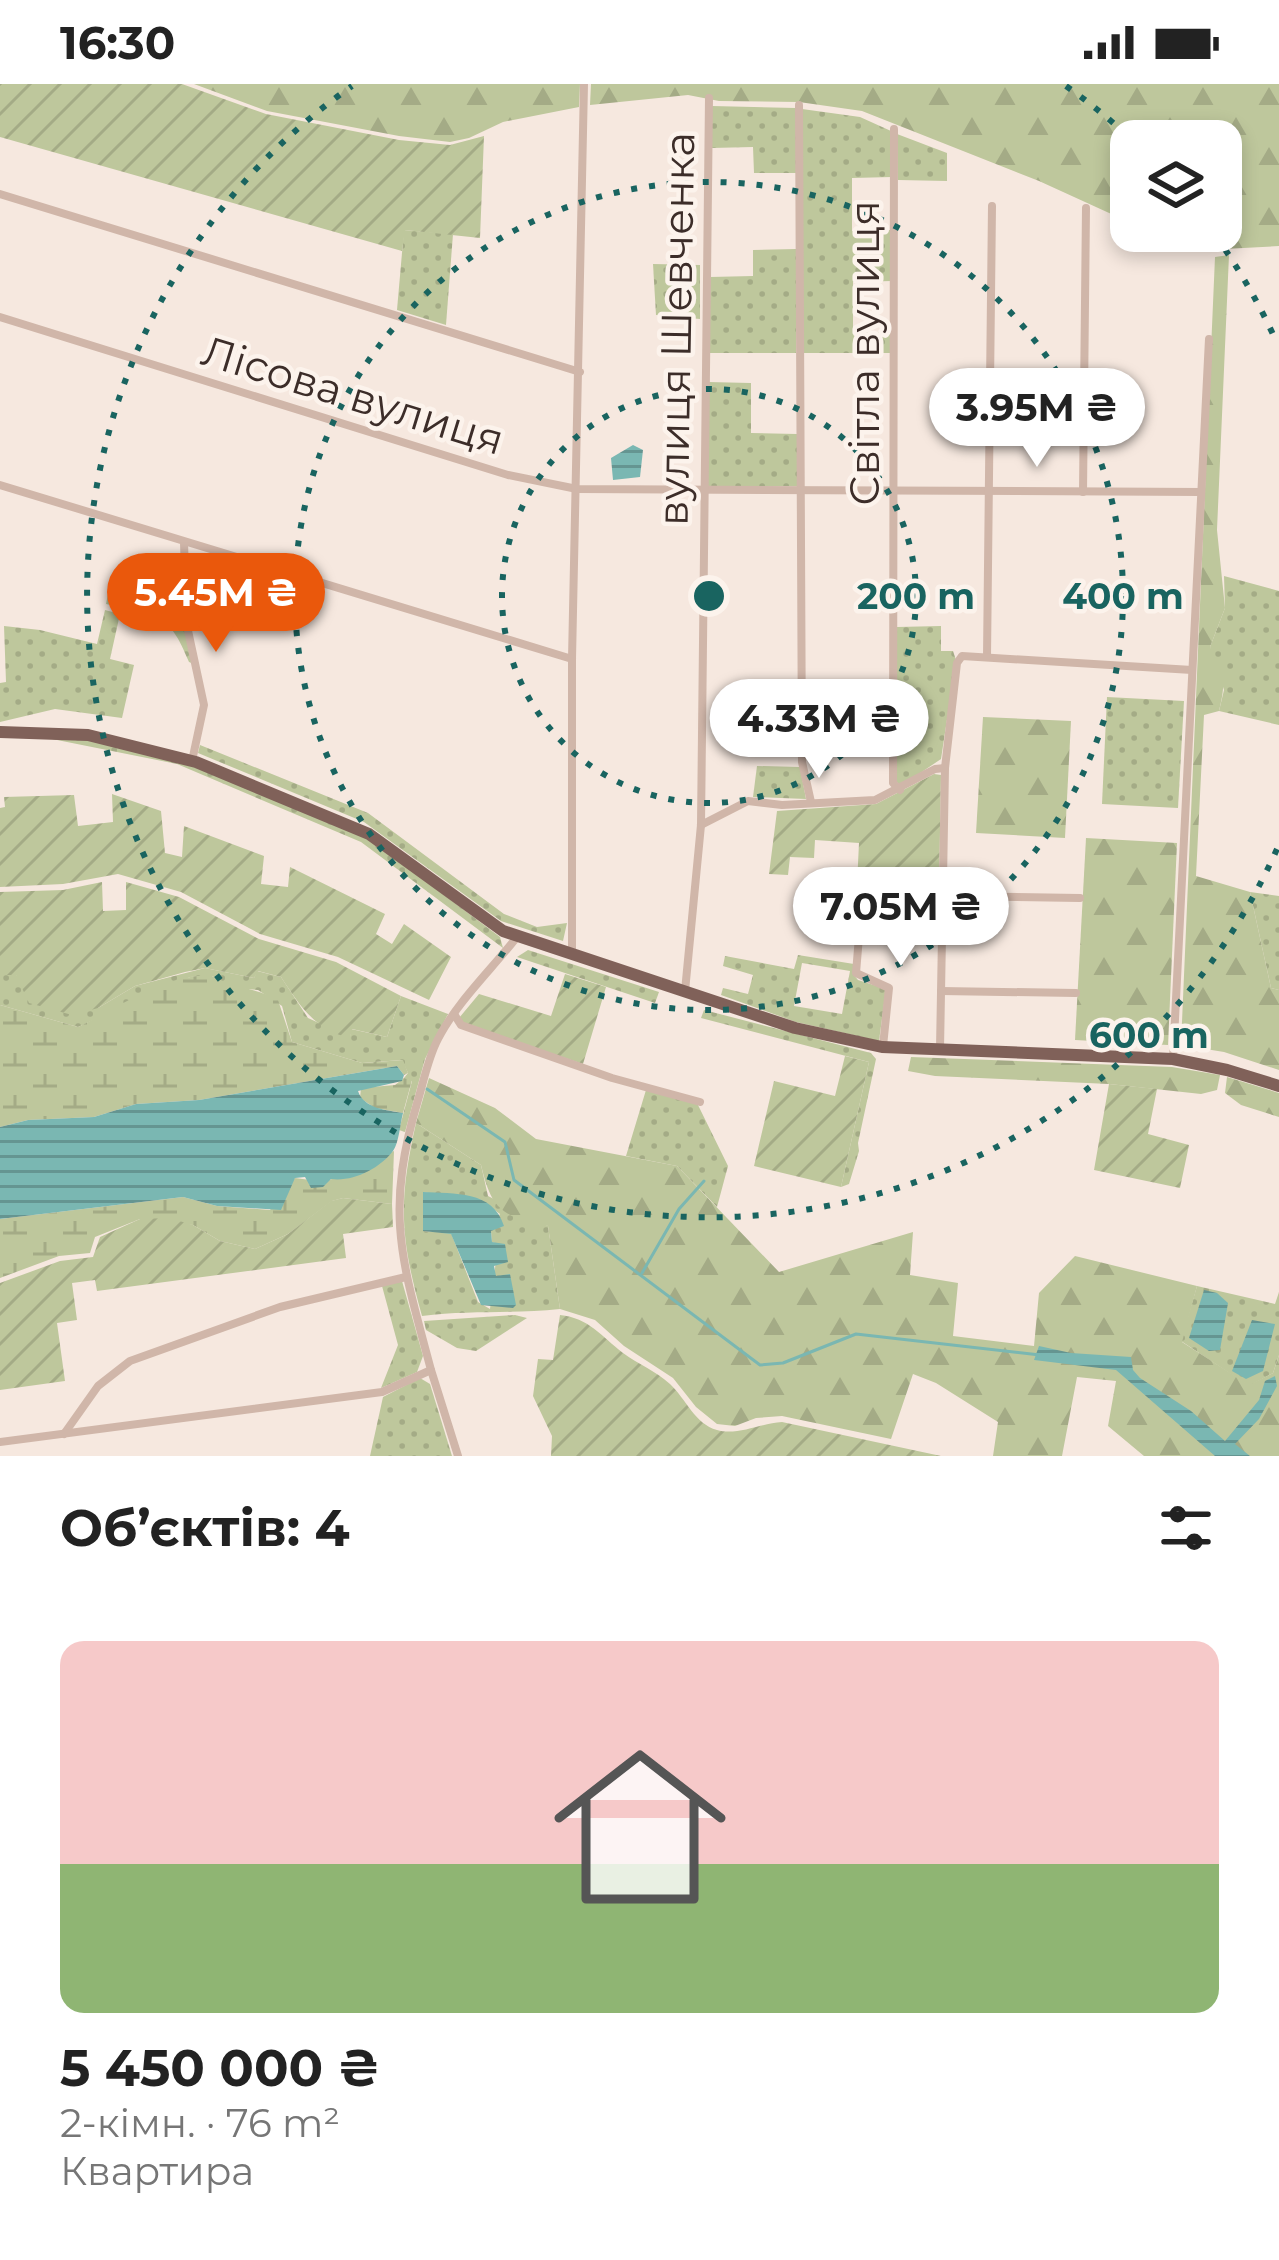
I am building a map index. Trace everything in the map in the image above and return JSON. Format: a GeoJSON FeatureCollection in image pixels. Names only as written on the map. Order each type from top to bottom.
{"type":"FeatureCollection","features":[{"type":"Feature","properties":{"kind":"main road"},"geometry":{"type":"LineString","coordinates":[[0,732],[88,735],[192,761],[369,834],[517,938],[795,1028],[882,1047],[1173,1060],[1279,1086]]}},
{"type":"Feature","properties":{"kind":"street"},"geometry":{"type":"LineString","coordinates":[[572,956],[572,659],[584,84]]}},
{"type":"Feature","properties":{"kind":"street","name":"вулиця Шевченка"},"geometry":{"type":"LineString","coordinates":[[685,992],[701,825],[709,98]]}},
{"type":"Feature","properties":{"kind":"street"},"geometry":{"type":"LineString","coordinates":[[799,105],[802,762],[811,802]]}},
{"type":"Feature","properties":{"kind":"street","name":"Світла вулиця"},"geometry":{"type":"LineString","coordinates":[[894,129],[893,783],[900,790]]}},
{"type":"Feature","properties":{"kind":"street"},"geometry":{"type":"LineString","coordinates":[[0,194],[580,371]]}},
{"type":"Feature","properties":{"kind":"street"},"geometry":{"type":"LineString","coordinates":[[988,657],[992,206]]}},
{"type":"Feature","properties":{"kind":"street"},"geometry":{"type":"LineString","coordinates":[[1083,492],[1086,208]]}},
{"type":"Feature","properties":{"kind":"street","name":"Лісова вулиця"},"geometry":{"type":"LineString","coordinates":[[0,317],[508,475],[577,489],[1201,492]]}},
{"type":"Feature","properties":{"kind":"street"},"geometry":{"type":"LineString","coordinates":[[1173,1060],[1209,340]]}},
{"type":"Feature","properties":{"kind":"street"},"geometry":{"type":"LineString","coordinates":[[0,485],[572,659]]}},
{"type":"Feature","properties":{"kind":"street"},"geometry":{"type":"LineString","coordinates":[[184,543],[187,626],[204,705],[192,761]]}},
{"type":"Feature","properties":{"kind":"street"},"geometry":{"type":"LineString","coordinates":[[940,1051],[945,768],[957,663],[962,656],[1192,670]]}},
{"type":"Feature","properties":{"kind":"street"},"geometry":{"type":"LineString","coordinates":[[701,825],[748,801],[782,805],[875,800],[945,768]]}},
{"type":"Feature","properties":{"kind":"street"},"geometry":{"type":"LineString","coordinates":[[943,896],[1080,898]]}},
{"type":"Feature","properties":{"kind":"street"},"geometry":{"type":"LineString","coordinates":[[862,900],[856,974],[889,988],[882,1047]]}},
{"type":"Feature","properties":{"kind":"street"},"geometry":{"type":"LineString","coordinates":[[458,1456],[406,1277],[397,1215],[398,1180],[430,1060],[454,1014],[517,938]]}},
{"type":"Feature","properties":{"kind":"street"},"geometry":{"type":"LineString","coordinates":[[941,991],[1076,993]]}},
{"type":"Feature","properties":{"kind":"street"},"geometry":{"type":"LineString","coordinates":[[454,1014],[461,1025],[612,1078],[700,1102]]}},
{"type":"Feature","properties":{"kind":"street"},"geometry":{"type":"LineString","coordinates":[[64,1434],[98,1386],[130,1361],[280,1307],[406,1277]]}},
{"type":"Feature","properties":{"kind":"street"},"geometry":{"type":"LineString","coordinates":[[0,1442],[382,1392],[431,1370]]}},
{"type":"Feature","properties":{"kind":"green space"},"geometry":{"type":"Polygon","coordinates":[[[0,84],[182,84],[266,114],[399,140],[450,145],[484,136],[480,238],[405,230],[402,251],[0,137],[0,84]]]}},
{"type":"Feature","properties":{"kind":"green space"},"geometry":{"type":"Polygon","coordinates":[[[194,84],[580,84],[579,107],[503,122],[450,142],[267,111],[194,84]]]}},
{"type":"Feature","properties":{"kind":"green space"},"geometry":{"type":"Polygon","coordinates":[[[591,84],[1279,84],[1279,246],[1242,248],[1242,120],[1110,120],[1110,213],[862,111],[688,95],[590,105],[591,84]]]}},
{"type":"Feature","properties":{"kind":"green space"},"geometry":{"type":"Polygon","coordinates":[[[712,106],[796,108],[796,173],[754,173],[753,147],[711,148],[712,106]]]}},
{"type":"Feature","properties":{"kind":"green space"},"geometry":{"type":"Polygon","coordinates":[[[802,109],[860,117],[891,131],[892,177],[852,178],[852,231],[892,230],[892,281],[853,282],[853,332],[892,332],[892,353],[803,353],[802,109]]]}},
{"type":"Feature","properties":{"kind":"green space"},"geometry":{"type":"Polygon","coordinates":[[[897,134],[947,153],[947,181],[898,180],[897,134]]]}},
{"type":"Feature","properties":{"kind":"green space"},"geometry":{"type":"Polygon","coordinates":[[[404,230],[453,234],[446,325],[397,310],[404,230]]]}},
{"type":"Feature","properties":{"kind":"green space"},"geometry":{"type":"Polygon","coordinates":[[[796,249],[796,353],[709,353],[710,277],[753,276],[753,250],[796,249]]]}},
{"type":"Feature","properties":{"kind":"green space"},"geometry":{"type":"Polygon","coordinates":[[[1229,255],[1217,530],[1225,608],[1210,647],[1223,685],[1219,711],[1204,715],[1196,876],[1250,892],[1271,988],[1279,990],[1279,1070],[1224,1052],[1181,1045],[1215,257],[1229,255]]]}},
{"type":"Feature","properties":{"kind":"green space"},"geometry":{"type":"Polygon","coordinates":[[[653,264],[700,265],[700,319],[656,315],[653,264]]]}},
{"type":"Feature","properties":{"kind":"green space"},"geometry":{"type":"Polygon","coordinates":[[[708,382],[751,383],[751,433],[797,434],[797,486],[707,486],[708,382]]]}},
{"type":"Feature","properties":{"kind":"green space"},"geometry":{"type":"Polygon","coordinates":[[[1224,576],[1279,591],[1279,725],[1219,711],[1224,690],[1210,647],[1225,608],[1224,576]]]}},
{"type":"Feature","properties":{"kind":"green space"},"geometry":{"type":"Polygon","coordinates":[[[109,589],[181,602],[194,664],[159,618],[106,604],[109,589]]]}},
{"type":"Feature","properties":{"kind":"green space"},"geometry":{"type":"Polygon","coordinates":[[[105,610],[120,614],[110,659],[134,665],[122,718],[55,709],[0,722],[0,683],[6,682],[4,626],[97,644],[105,610]]]}},
{"type":"Feature","properties":{"kind":"green space"},"geometry":{"type":"Polygon","coordinates":[[[941,626],[941,651],[953,651],[956,660],[941,759],[901,786],[897,782],[897,627],[941,626]]]}},
{"type":"Feature","properties":{"kind":"green space"},"geometry":{"type":"Polygon","coordinates":[[[1107,697],[1184,701],[1178,808],[1102,804],[1107,697]]]}},
{"type":"Feature","properties":{"kind":"green space"},"geometry":{"type":"Polygon","coordinates":[[[983,717],[1071,721],[1065,838],[976,833],[983,717]]]}},
{"type":"Feature","properties":{"kind":"green space"},"geometry":{"type":"Polygon","coordinates":[[[39,736],[88,738],[179,759],[367,837],[500,937],[503,948],[361,842],[177,764],[39,736]]]}},
{"type":"Feature","properties":{"kind":"green space"},"geometry":{"type":"Polygon","coordinates":[[[200,745],[368,813],[504,914],[537,927],[567,923],[563,941],[501,921],[364,822],[198,753],[200,745]]]}},
{"type":"Feature","properties":{"kind":"green space"},"geometry":{"type":"Polygon","coordinates":[[[757,766],[800,767],[806,799],[753,797],[757,766]]]}},
{"type":"Feature","properties":{"kind":"green space"},"geometry":{"type":"Polygon","coordinates":[[[934,774],[941,775],[939,889],[857,884],[859,843],[815,840],[814,858],[790,857],[788,875],[769,874],[777,811],[876,804],[934,774]]]}},
{"type":"Feature","properties":{"kind":"green space"},"geometry":{"type":"Polygon","coordinates":[[[112,794],[161,811],[165,853],[182,857],[184,826],[264,856],[261,884],[288,887],[290,867],[385,914],[376,934],[392,944],[404,924],[451,957],[429,1000],[338,957],[260,934],[181,892],[118,874],[63,884],[0,887],[4,797],[74,795],[78,826],[113,822],[112,794]]]}},
{"type":"Feature","properties":{"kind":"green space"},"geometry":{"type":"Polygon","coordinates":[[[1086,838],[1177,843],[1168,1045],[1075,1040],[1086,838]]]}},
{"type":"Feature","properties":{"kind":"green space"},"geometry":{"type":"Polygon","coordinates":[[[102,882],[103,911],[126,910],[126,882],[179,897],[259,939],[336,962],[401,996],[387,1037],[352,1029],[350,1038],[327,1029],[302,1007],[281,977],[258,971],[254,978],[205,968],[185,972],[135,986],[98,1008],[72,1015],[29,1003],[16,975],[0,975],[0,892],[63,890],[102,882]]]}},
{"type":"Feature","properties":{"kind":"green space"},"geometry":{"type":"Polygon","coordinates":[[[1250,892],[1279,896],[1279,990],[1271,988],[1250,892]]]}},
{"type":"Feature","properties":{"kind":"green space"},"geometry":{"type":"Polygon","coordinates":[[[528,950],[659,992],[655,1003],[517,957],[528,950]]]}},
{"type":"Feature","properties":{"kind":"green space"},"geometry":{"type":"Polygon","coordinates":[[[798,955],[854,964],[858,980],[886,989],[879,1041],[796,1022],[721,995],[723,988],[748,994],[753,975],[723,966],[725,956],[794,969],[798,955]],[[802,963],[794,1006],[842,1014],[850,971],[802,963]]]}},
{"type":"Feature","properties":{"kind":"green space"},"geometry":{"type":"Polygon","coordinates":[[[205,968],[254,978],[257,971],[281,977],[308,1018],[350,1037],[351,1029],[387,1037],[401,996],[448,1014],[425,1059],[405,1132],[399,1130],[412,1081],[404,1078],[408,1073],[402,1060],[362,1063],[292,1042],[282,1006],[258,990],[234,988],[212,976],[190,977],[78,1027],[0,1005],[0,975],[16,975],[98,1008],[135,986],[205,968]]]}},
{"type":"Feature","properties":{"kind":"green space"},"geometry":{"type":"Polygon","coordinates":[[[565,974],[606,987],[583,1064],[463,1024],[459,1018],[479,994],[551,1016],[565,974]]]}},
{"type":"Feature","properties":{"kind":"green space"},"geometry":{"type":"Polygon","coordinates":[[[212,976],[278,1000],[292,1042],[362,1063],[403,1060],[408,1073],[404,1075],[397,1066],[199,1100],[136,1104],[94,1117],[28,1120],[0,1127],[0,1005],[78,1027],[160,986],[212,976]]]}},
{"type":"Feature","properties":{"kind":"green space"},"geometry":{"type":"Polygon","coordinates":[[[704,1010],[871,1053],[876,1059],[849,1184],[841,1187],[869,1062],[701,1018],[704,1010]]]}},
{"type":"Feature","properties":{"kind":"green space"},"geometry":{"type":"Polygon","coordinates":[[[845,1056],[869,1062],[841,1187],[754,1166],[774,1081],[835,1096],[845,1056]]]}},
{"type":"Feature","properties":{"kind":"green space"},"geometry":{"type":"Polygon","coordinates":[[[911,1057],[1172,1067],[1220,1075],[1217,1090],[1201,1094],[1109,1084],[935,1076],[908,1071],[911,1057]]]}},
{"type":"Feature","properties":{"kind":"green space"},"geometry":{"type":"Polygon","coordinates":[[[1227,1077],[1279,1093],[1279,1117],[1241,1105],[1225,1093],[1227,1077]]]}},
{"type":"Feature","properties":{"kind":"green space"},"geometry":{"type":"Polygon","coordinates":[[[404,1078],[412,1080],[403,1113],[375,1108],[360,1098],[361,1088],[395,1085],[404,1078]]]}},
{"type":"Feature","properties":{"kind":"green space"},"geometry":{"type":"Polygon","coordinates":[[[429,1078],[495,1108],[536,1139],[677,1166],[779,1272],[913,1232],[910,1275],[958,1283],[953,1336],[1034,1346],[1039,1293],[1075,1256],[1197,1286],[1182,1342],[1249,1385],[1273,1373],[1279,1355],[1279,1456],[1144,1456],[1108,1426],[1116,1381],[1077,1377],[1062,1456],[993,1456],[998,1422],[913,1374],[891,1439],[782,1416],[735,1426],[717,1424],[673,1378],[595,1320],[560,1309],[548,1226],[502,1209],[490,1193],[481,1165],[416,1123],[429,1078]]]}},
{"type":"Feature","properties":{"kind":"green space"},"geometry":{"type":"Polygon","coordinates":[[[1109,1084],[1157,1089],[1148,1134],[1189,1145],[1180,1188],[1094,1170],[1109,1084]]]}},
{"type":"Feature","properties":{"kind":"green space"},"geometry":{"type":"Polygon","coordinates":[[[646,1090],[697,1103],[728,1166],[717,1207],[677,1166],[626,1156],[646,1090]]]}},
{"type":"Feature","properties":{"kind":"green space"},"geometry":{"type":"Polygon","coordinates":[[[416,1123],[481,1165],[488,1196],[548,1226],[560,1309],[422,1316],[404,1220],[416,1123]],[[423,1192],[423,1231],[451,1233],[478,1302],[490,1309],[498,1244],[492,1242],[491,1231],[500,1214],[485,1203],[423,1192]]]}},
{"type":"Feature","properties":{"kind":"green space"},"geometry":{"type":"Polygon","coordinates":[[[394,1151],[392,1204],[332,1201],[288,1234],[255,1249],[220,1241],[193,1225],[140,1219],[95,1237],[90,1253],[59,1256],[0,1278],[0,1219],[183,1197],[217,1206],[270,1210],[295,1178],[325,1182],[394,1151]]]}},
{"type":"Feature","properties":{"kind":"green space"},"geometry":{"type":"Polygon","coordinates":[[[343,1198],[392,1204],[393,1227],[343,1234],[346,1258],[97,1291],[95,1280],[72,1283],[77,1320],[57,1323],[65,1381],[0,1390],[0,1283],[60,1261],[93,1257],[100,1237],[140,1219],[169,1218],[220,1241],[255,1249],[343,1198]]]}},
{"type":"Feature","properties":{"kind":"green space"},"geometry":{"type":"Polygon","coordinates":[[[402,1281],[423,1356],[417,1372],[381,1388],[398,1345],[382,1286],[402,1281]]]}},
{"type":"Feature","properties":{"kind":"green space"},"geometry":{"type":"Polygon","coordinates":[[[1197,1286],[1275,1304],[1279,1292],[1279,1355],[1273,1373],[1249,1386],[1181,1341],[1197,1286]]]}},
{"type":"Feature","properties":{"kind":"green space"},"geometry":{"type":"Polygon","coordinates":[[[560,1315],[587,1324],[665,1379],[697,1417],[717,1430],[782,1422],[941,1456],[551,1456],[552,1436],[533,1396],[538,1359],[553,1360],[560,1315]]]}},
{"type":"Feature","properties":{"kind":"green space"},"geometry":{"type":"Polygon","coordinates":[[[527,1318],[476,1351],[457,1348],[426,1330],[424,1321],[527,1318]]]}},
{"type":"Feature","properties":{"kind":"green space"},"geometry":{"type":"Polygon","coordinates":[[[420,1378],[430,1384],[452,1456],[370,1456],[383,1397],[420,1378]]]}},
{"type":"Feature","properties":{"kind":"water"},"geometry":{"type":"Polygon","coordinates":[[[633,445],[643,450],[640,477],[613,480],[611,458],[633,445]]]}},
{"type":"Feature","properties":{"kind":"water"},"geometry":{"type":"Polygon","coordinates":[[[397,1066],[404,1075],[402,1081],[358,1091],[371,1105],[403,1113],[393,1151],[365,1173],[331,1179],[323,1187],[311,1188],[305,1177],[295,1178],[281,1210],[217,1206],[183,1197],[0,1219],[0,1127],[28,1120],[94,1117],[136,1104],[199,1100],[397,1066]]]}},
{"type":"Feature","properties":{"kind":"water"},"geometry":{"type":"Polygon","coordinates":[[[423,1192],[471,1196],[499,1214],[504,1226],[491,1231],[492,1242],[505,1244],[508,1262],[494,1266],[496,1276],[510,1274],[513,1308],[481,1305],[451,1234],[423,1231],[423,1192]]]}},
{"type":"Feature","properties":{"kind":"water"},"geometry":{"type":"Polygon","coordinates":[[[1204,1290],[1228,1303],[1220,1350],[1209,1351],[1189,1338],[1204,1290]]]}},
{"type":"Feature","properties":{"kind":"water"},"geometry":{"type":"Polygon","coordinates":[[[1252,1320],[1275,1324],[1263,1371],[1246,1379],[1232,1371],[1252,1320]]]}},
{"type":"Feature","properties":{"kind":"water"},"geometry":{"type":"Polygon","coordinates":[[[1039,1346],[1131,1357],[1140,1378],[1191,1411],[1225,1441],[1259,1400],[1265,1381],[1275,1376],[1277,1386],[1259,1419],[1235,1444],[1250,1456],[1215,1456],[1116,1370],[1034,1360],[1039,1346]]]}},
{"type":"Feature","properties":{"kind":"waterway"},"geometry":{"type":"LineString","coordinates":[[427,1089],[505,1142],[514,1180],[760,1365],[783,1363],[856,1334],[1040,1355]]}},
{"type":"Feature","properties":{"kind":"waterway"},"geometry":{"type":"LineString","coordinates":[[642,1273],[679,1209],[704,1181]]}}]}
